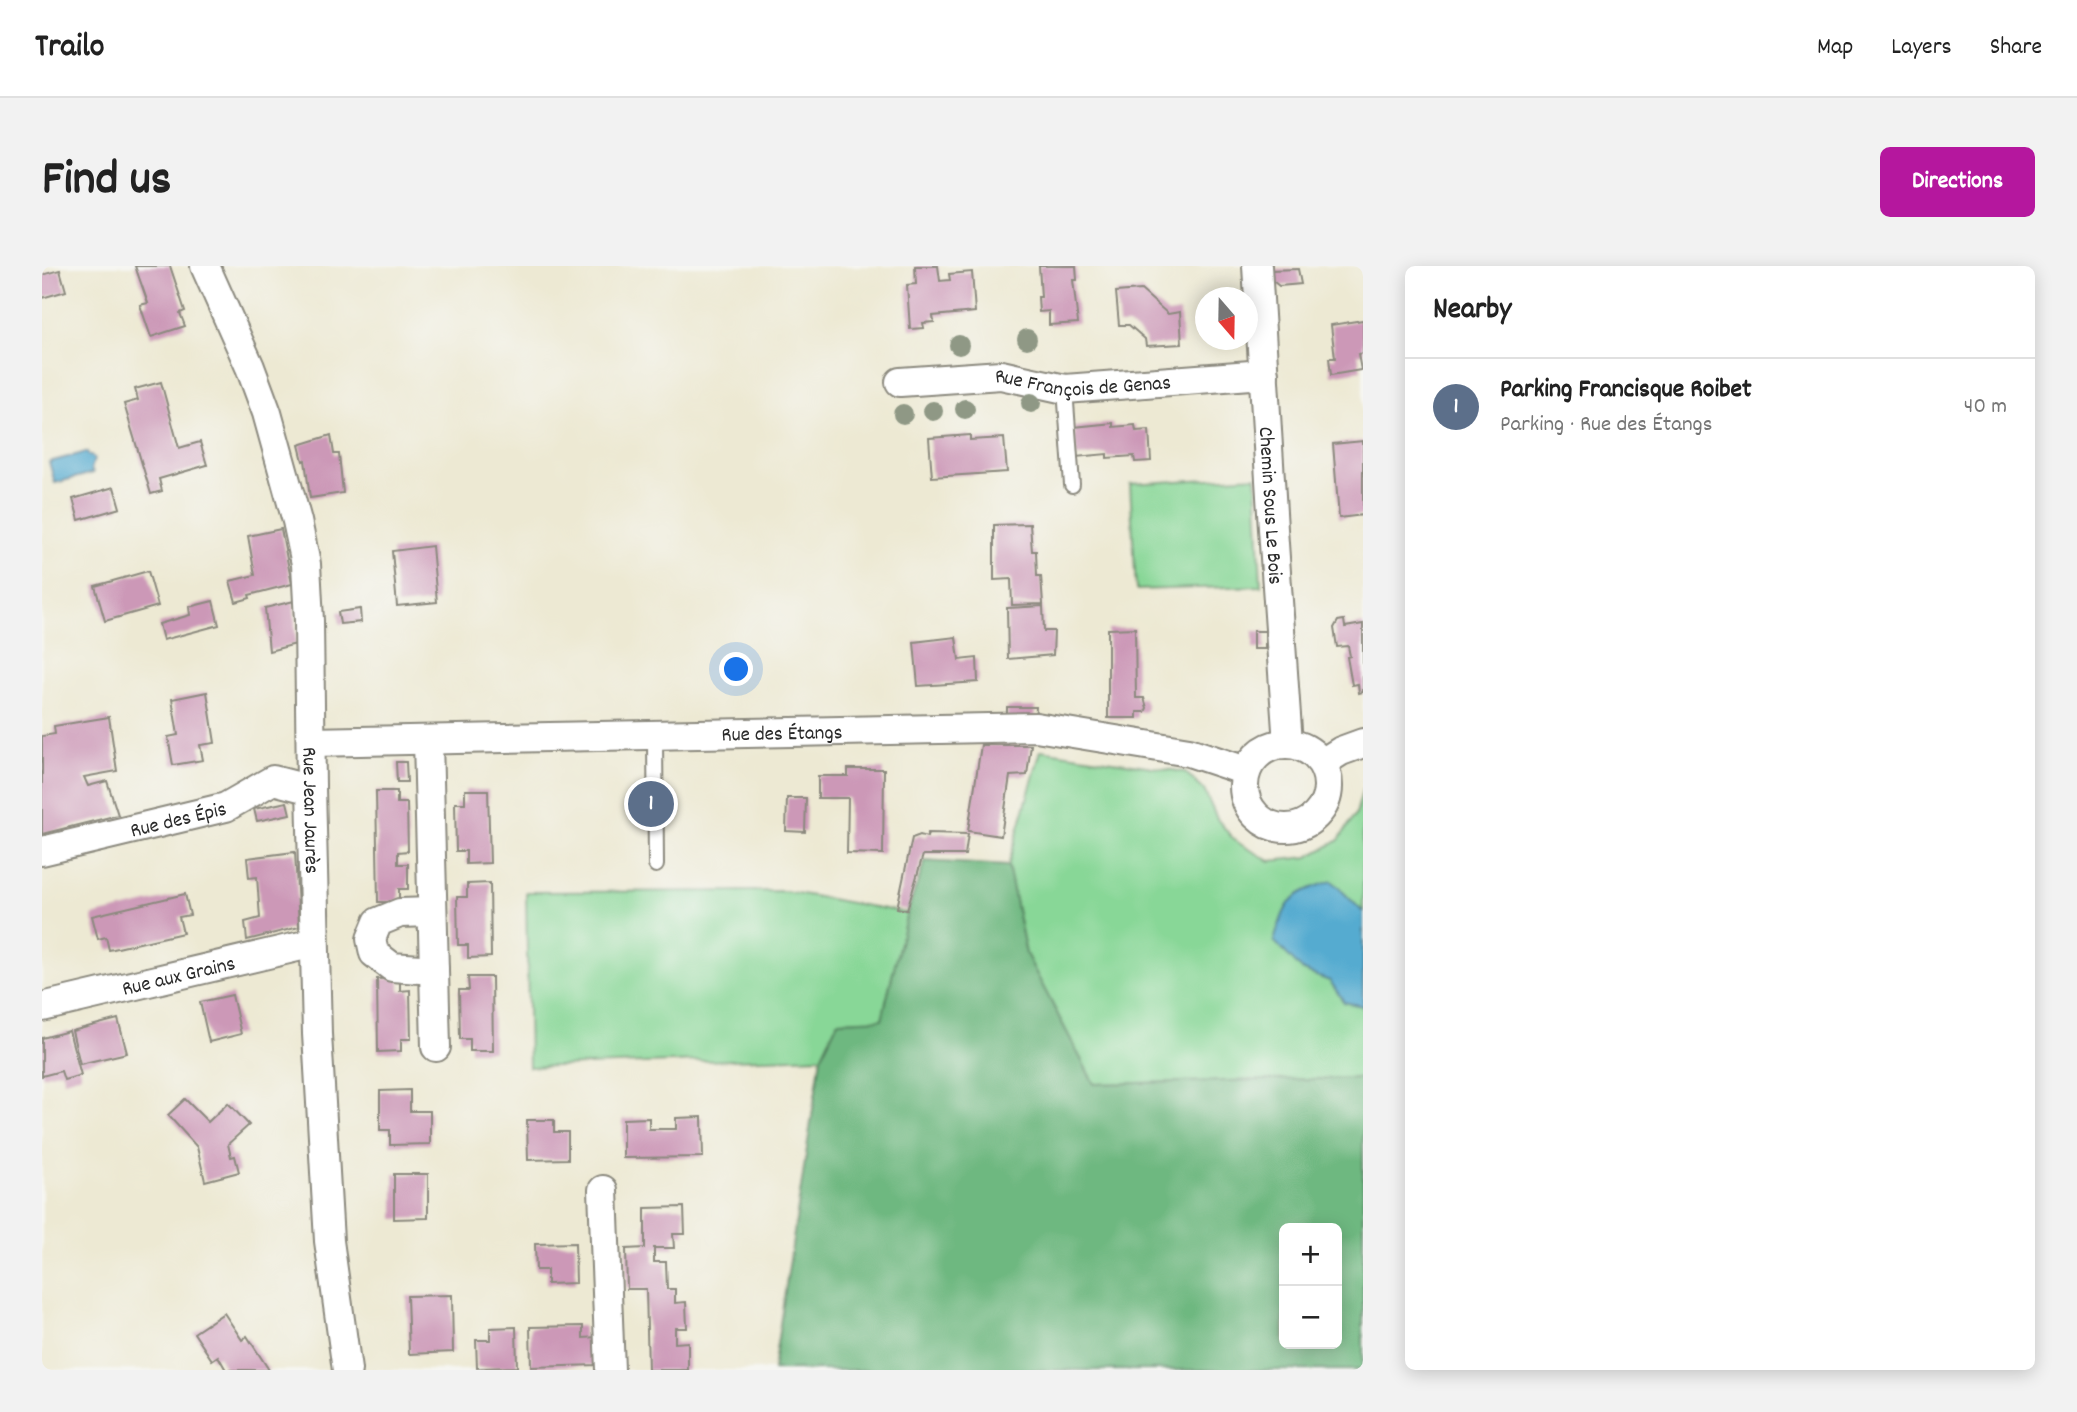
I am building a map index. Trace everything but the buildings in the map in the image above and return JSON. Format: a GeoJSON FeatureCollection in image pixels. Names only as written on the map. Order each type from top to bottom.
{"type":"FeatureCollection","features":[{"type":"Feature","properties":{"kind":"street","name":"Rue Jean Jaurès"},"geometry":{"type":"LineString","coordinates":[[205,266],[250,367],[267,413],[298,521],[306,564],[317,1034],[328,1241],[347,1370]]}},
{"type":"Feature","properties":{"kind":"street","name":"Chemin Sous Le Bois"},"geometry":{"type":"LineString","coordinates":[[1257,266],[1288,744]]}},
{"type":"Feature","properties":{"kind":"street","name":"Rue François de Genas"},"geometry":{"type":"LineString","coordinates":[[900,382],[1002,375],[1065,389],[1264,374]]}},
{"type":"Feature","properties":{"kind":"street","name":"Rue des Étangs"},"geometry":{"type":"LineString","coordinates":[[311,742],[1036,727],[1189,752],[1246,771]]}},
{"type":"Feature","properties":{"kind":"street"},"geometry":{"type":"LineString","coordinates":[[428,741],[436,1047]]}},
{"type":"Feature","properties":{"kind":"street"},"geometry":{"type":"LineString","coordinates":[[1322,763],[1341,751],[1363,743]]}},
{"type":"Feature","properties":{"kind":"street"},"geometry":{"type":"LineString","coordinates":[[1275,745],[1302,746],[1322,763],[1329,788],[1319,813],[1309,822],[1284,829],[1259,819],[1250,809],[1245,797],[1246,771],[1253,759],[1263,750],[1275,745]]}},
{"type":"Feature","properties":{"kind":"street","name":"Rue des Épis"},"geometry":{"type":"LineString","coordinates":[[42,851],[226,807],[272,780],[310,787]]}},
{"type":"Feature","properties":{"kind":"street"},"geometry":{"type":"LineString","coordinates":[[432,912],[400,913],[378,922],[371,939],[374,953],[392,967],[434,970]]}},
{"type":"Feature","properties":{"kind":"street","name":"Rue aux Grains"},"geometry":{"type":"LineString","coordinates":[[42,1007],[314,943]]}},
{"type":"Feature","properties":{"kind":"street"},"geometry":{"type":"LineString","coordinates":[[603,1190],[610,1370]]}},
{"type":"Feature","properties":{"kind":"lane"},"geometry":{"type":"LineString","coordinates":[[1065,389],[1072,485]]}},
{"type":"Feature","properties":{"kind":"lane"},"geometry":{"type":"LineString","coordinates":[[655,736],[656,865]]}},
{"type":"Feature","properties":{"kind":"green space"},"geometry":{"type":"Polygon","coordinates":[[[1256,476],[1261,586],[1136,590],[1130,484],[1256,476]]]}},
{"type":"Feature","properties":{"kind":"green space"},"geometry":{"type":"Polygon","coordinates":[[[1041,750],[1185,772],[1204,790],[1217,819],[1235,841],[1270,861],[1308,857],[1338,841],[1356,814],[1363,788],[1363,912],[1332,881],[1303,971],[1330,981],[1344,1002],[1363,1006],[1363,1078],[1094,1084],[1026,954],[1008,866],[1041,750]]]}},
{"type":"Feature","properties":{"kind":"green space"},"geometry":{"type":"Polygon","coordinates":[[[925,861],[1008,866],[1026,954],[1094,1084],[1363,1078],[1363,1370],[773,1370],[821,1057],[838,1021],[882,1019],[907,913],[925,861]]]}},
{"type":"Feature","properties":{"kind":"green space"},"geometry":{"type":"Polygon","coordinates":[[[785,891],[907,913],[882,1020],[838,1021],[821,1057],[529,1067],[526,892],[785,891]]]}},
{"type":"Feature","properties":{"kind":"water"},"geometry":{"type":"Polygon","coordinates":[[[87,452],[94,460],[91,469],[93,473],[55,483],[49,462],[87,452]]]}},
{"type":"Feature","properties":{"kind":"water"},"geometry":{"type":"Polygon","coordinates":[[[1332,881],[1363,912],[1363,1006],[1344,1002],[1330,981],[1303,971],[1274,941],[1282,916],[1292,900],[1307,890],[1332,881]]]}},
{"type":"Feature","properties":{"kind":"place","name":"Parking Francisque Roibet"},"geometry":{"type":"Point","coordinates":[651,804]}}]}
